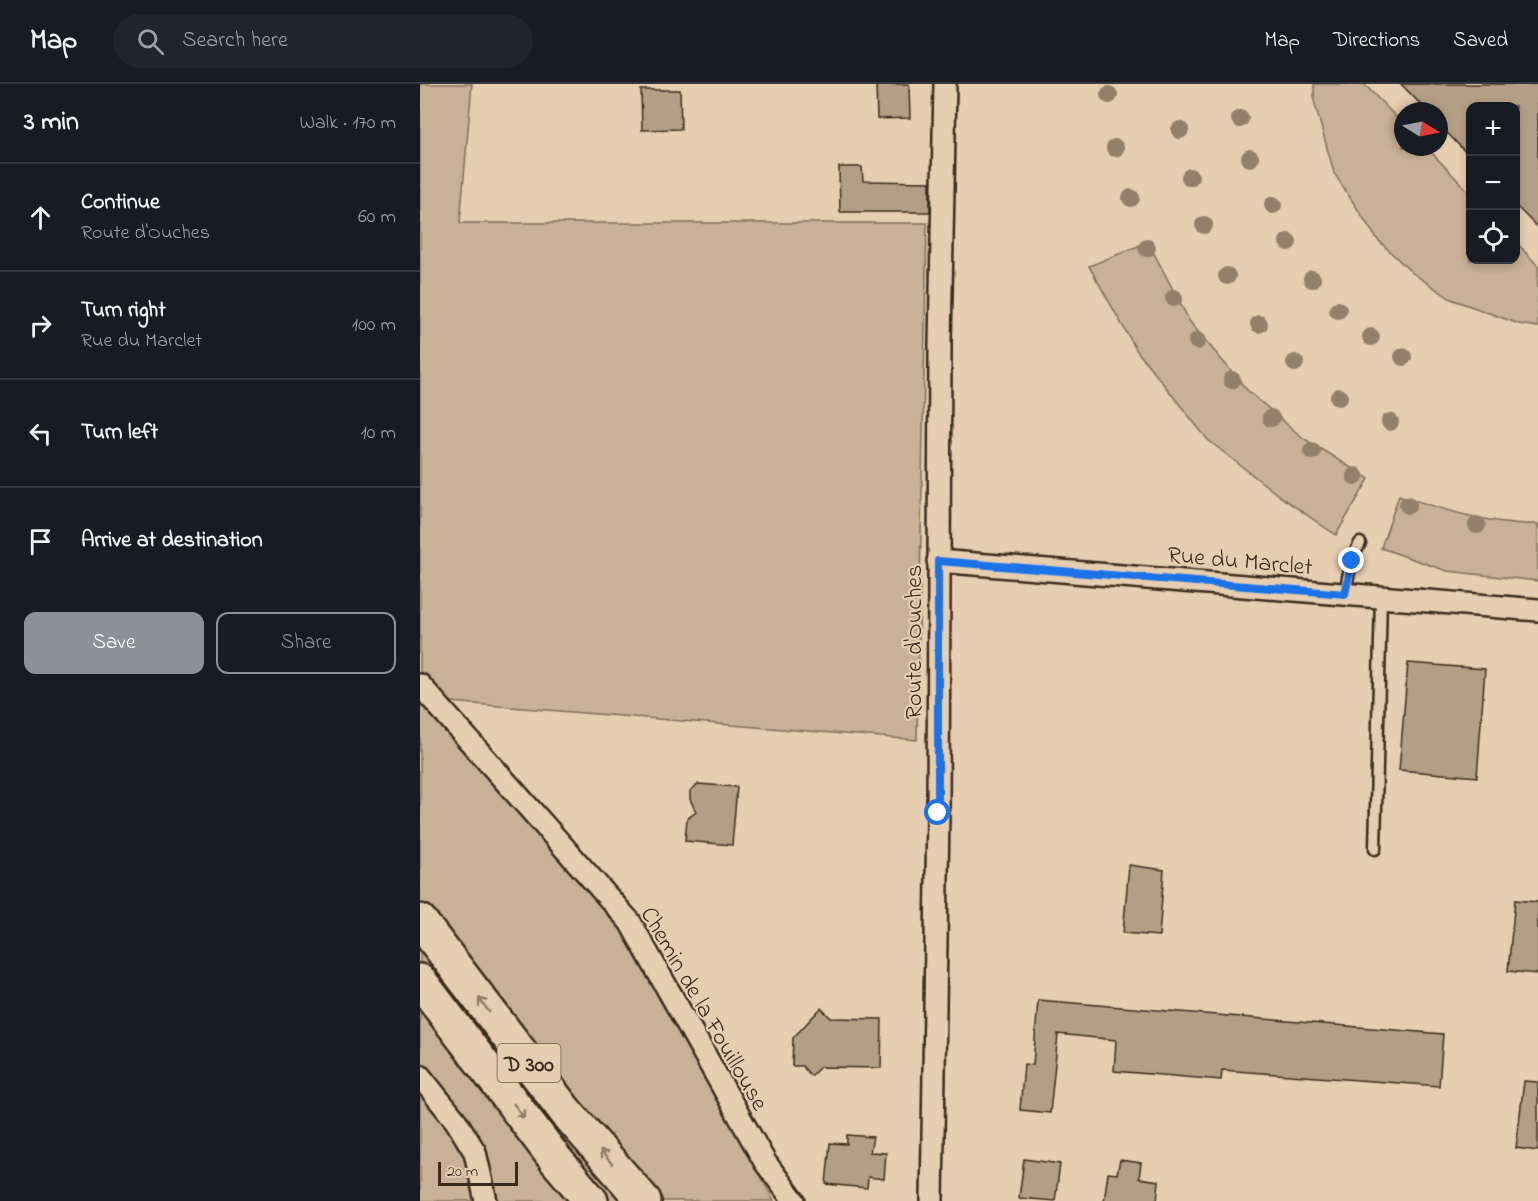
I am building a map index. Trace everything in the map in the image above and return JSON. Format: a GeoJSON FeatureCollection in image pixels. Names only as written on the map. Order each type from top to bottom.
{"type":"FeatureCollection","features":[{"type":"Feature","properties":{"kind":"main road","name":"D 300"},"geometry":{"type":"LineString","coordinates":[[420,921],[566,1112],[644,1201]]}},
{"type":"Feature","properties":{"kind":"main road","name":"D 300"},"geometry":{"type":"LineString","coordinates":[[420,981],[556,1160],[591,1201]]}},
{"type":"Feature","properties":{"kind":"street","name":"Route d'Ouches"},"geometry":{"type":"LineString","coordinates":[[932,1201],[945,84]]}},
{"type":"Feature","properties":{"kind":"street","name":"Rue du Marclet"},"geometry":{"type":"LineString","coordinates":[[938,561],[1538,610]]}},
{"type":"Feature","properties":{"kind":"street","name":"Chemin de la Fouillouse"},"geometry":{"type":"LineString","coordinates":[[420,685],[630,922],[765,1162],[794,1201]]}},
{"type":"Feature","properties":{"kind":"street"},"geometry":{"type":"LineString","coordinates":[[420,1076],[456,1121],[475,1152],[486,1201]]}},
{"type":"Feature","properties":{"kind":"lane"},"geometry":{"type":"LineString","coordinates":[[1345,594],[1352,561],[1360,543]]}},
{"type":"Feature","properties":{"kind":"lane"},"geometry":{"type":"LineString","coordinates":[[1375,849],[1381,597]]}},
{"type":"Feature","properties":{"kind":"shaded area"},"geometry":{"type":"Polygon","coordinates":[[[420,84],[472,84],[460,223],[927,223],[917,740],[425,700],[620,924],[774,1201],[420,1201],[420,84]]]}},
{"type":"Feature","properties":{"kind":"shaded area"},"geometry":{"type":"Polygon","coordinates":[[[1314,84],[1364,84],[1394,115],[1394,156],[1435,156],[1466,189],[1466,264],[1520,264],[1520,246],[1538,266],[1538,327],[1519,324],[1451,299],[1411,272],[1377,239],[1334,173],[1314,101],[1314,84]]]}},
{"type":"Feature","properties":{"kind":"shaded area"},"geometry":{"type":"Polygon","coordinates":[[[1148,242],[1190,322],[1247,390],[1303,438],[1369,479],[1336,535],[1282,498],[1208,440],[1137,351],[1089,266],[1148,242]]]}},
{"type":"Feature","properties":{"kind":"shaded area"},"geometry":{"type":"Polygon","coordinates":[[[1399,495],[1485,519],[1538,524],[1538,581],[1447,571],[1381,548],[1399,495]]]}},
{"type":"Feature","properties":{"kind":"building"},"geometry":{"type":"Polygon","coordinates":[[[876,84],[909,84],[910,118],[877,119],[876,84]]]}},
{"type":"Feature","properties":{"kind":"building"},"geometry":{"type":"Polygon","coordinates":[[[1401,84],[1538,84],[1538,228],[1520,210],[1520,102],[1466,102],[1466,153],[1448,134],[1448,102],[1418,102],[1401,84]]]}},
{"type":"Feature","properties":{"kind":"building"},"geometry":{"type":"Polygon","coordinates":[[[641,90],[680,90],[681,129],[642,130],[641,90]]]}},
{"type":"Feature","properties":{"kind":"building"},"geometry":{"type":"Polygon","coordinates":[[[839,167],[862,167],[863,181],[930,182],[930,212],[840,212],[839,167]]]}},
{"type":"Feature","properties":{"kind":"building"},"geometry":{"type":"Polygon","coordinates":[[[1408,663],[1485,669],[1477,777],[1399,770],[1408,663]]]}},
{"type":"Feature","properties":{"kind":"building"},"geometry":{"type":"Polygon","coordinates":[[[698,784],[737,787],[732,845],[685,841],[687,819],[696,812],[690,799],[690,791],[698,784]]]}},
{"type":"Feature","properties":{"kind":"building"},"geometry":{"type":"Polygon","coordinates":[[[1129,865],[1164,870],[1159,936],[1123,933],[1129,865]]]}},
{"type":"Feature","properties":{"kind":"building"},"geometry":{"type":"Polygon","coordinates":[[[1515,900],[1538,902],[1538,974],[1508,971],[1515,900]]]}},
{"type":"Feature","properties":{"kind":"building"},"geometry":{"type":"Polygon","coordinates":[[[1038,1000],[1443,1034],[1439,1086],[1222,1070],[1221,1080],[1114,1071],[1116,1040],[1058,1034],[1050,1113],[1020,1110],[1024,1064],[1033,1065],[1038,1000]]]}},
{"type":"Feature","properties":{"kind":"building"},"geometry":{"type":"Polygon","coordinates":[[[821,1008],[831,1018],[882,1019],[881,1068],[820,1067],[811,1076],[802,1066],[792,1066],[793,1038],[821,1008]]]}},
{"type":"Feature","properties":{"kind":"building"},"geometry":{"type":"Polygon","coordinates":[[[1524,1081],[1538,1082],[1538,1151],[1516,1148],[1524,1081]]]}},
{"type":"Feature","properties":{"kind":"building"},"geometry":{"type":"Polygon","coordinates":[[[847,1135],[873,1137],[870,1152],[886,1153],[884,1179],[868,1177],[867,1188],[826,1184],[830,1143],[847,1144],[847,1135]]]}},
{"type":"Feature","properties":{"kind":"building"},"geometry":{"type":"Polygon","coordinates":[[[1024,1159],[1060,1164],[1055,1201],[1019,1198],[1024,1159]]]}},
{"type":"Feature","properties":{"kind":"building"},"geometry":{"type":"Polygon","coordinates":[[[1120,1160],[1141,1163],[1139,1178],[1159,1181],[1157,1201],[1104,1201],[1108,1173],[1117,1174],[1120,1160]]]}},
{"type":"Feature","properties":{"kind":"route"},"geometry":{"type":"LineString","coordinates":[[938,813],[938,561],[1345,594],[1352,561]]}}]}
